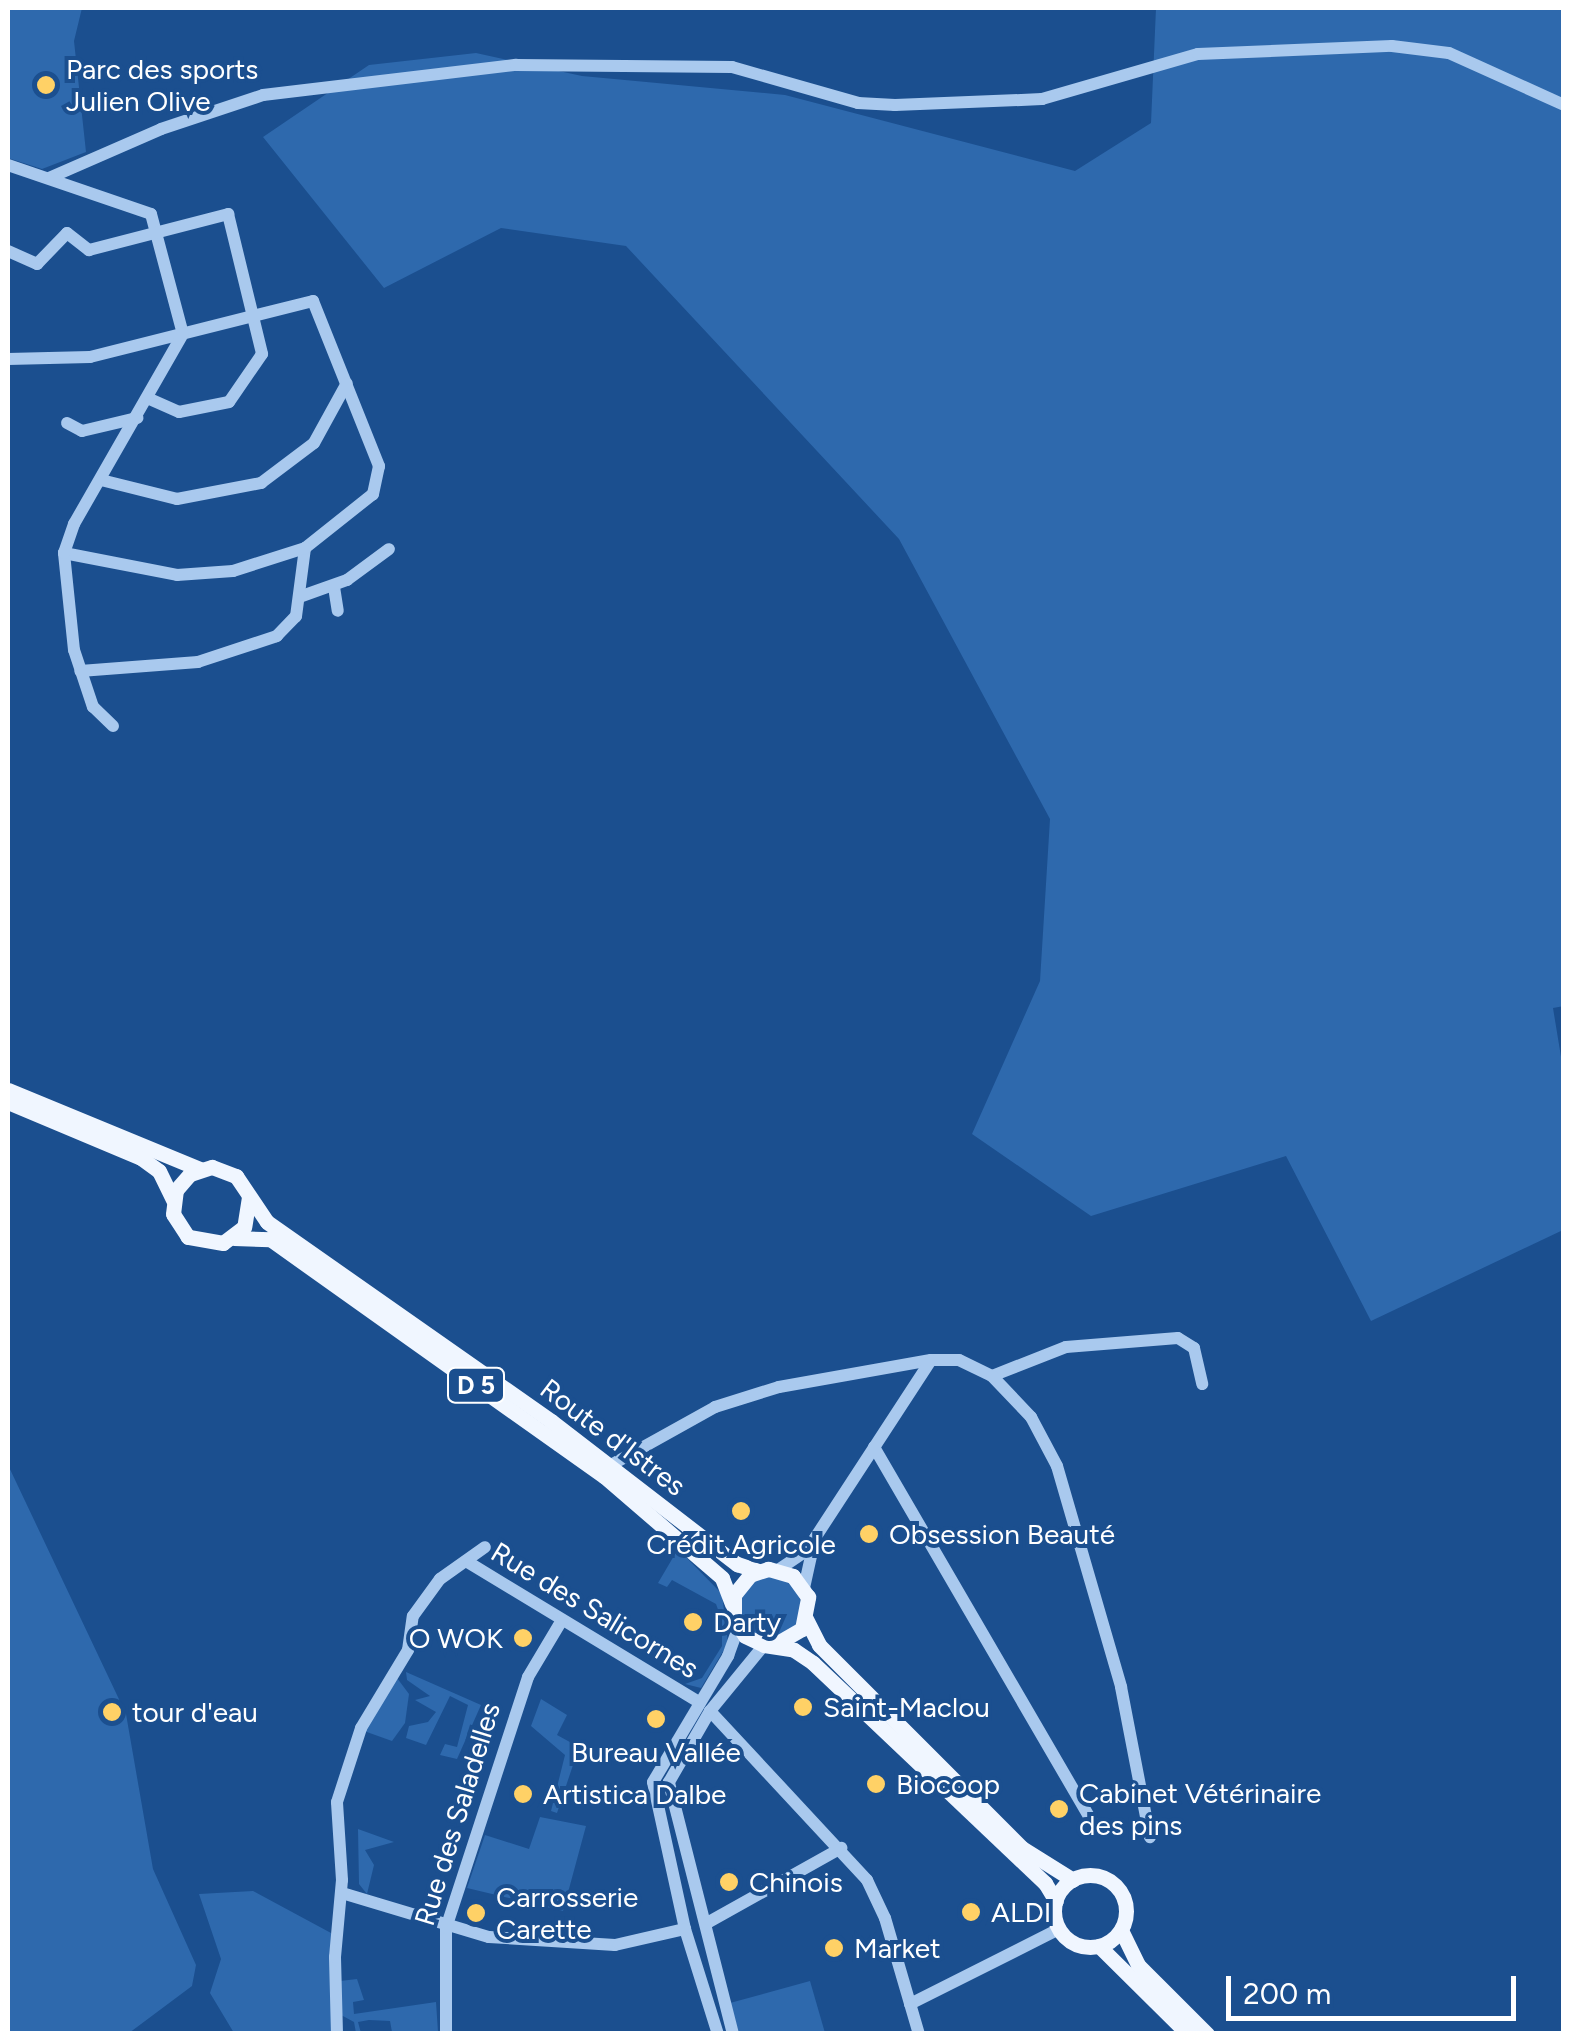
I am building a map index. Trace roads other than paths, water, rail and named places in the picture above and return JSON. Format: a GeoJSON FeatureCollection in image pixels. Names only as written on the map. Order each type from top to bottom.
{"type":"FeatureCollection","features":[{"type":"Feature","properties":{"kind":"main road"},"geometry":{"type":"LineString","coordinates":[[8,1090],[200,1169],[236,1176],[249,1197],[244,1227],[234,1238],[212,1245],[188,1237],[178,1227],[173,1200],[159,1171],[142,1158],[8,1102]]}},
{"type":"Feature","properties":{"kind":"main road"},"geometry":{"type":"LineString","coordinates":[[173,1200],[182,1181],[200,1169]]}},
{"type":"Feature","properties":{"kind":"main road","name":"Route d'Istres"},"geometry":{"type":"LineString","coordinates":[[249,1197],[267,1222],[611,1465],[737,1564],[758,1571]]}},
{"type":"Feature","properties":{"kind":"main road","name":"Route d'Istres"},"geometry":{"type":"LineString","coordinates":[[234,1238],[270,1239],[604,1476],[722,1578],[732,1604]]}},
{"type":"Feature","properties":{"kind":"main road"},"geometry":{"type":"LineString","coordinates":[[1073,1880],[1022,1848],[819,1645],[806,1619],[804,1588],[778,1570],[758,1571],[743,1580],[732,1604],[738,1628],[813,1663],[1046,1883],[1056,1901],[1059,1929],[1072,1942],[1099,1946],[1188,2034]]}},
{"type":"Feature","properties":{"kind":"main road"},"geometry":{"type":"LineString","coordinates":[[769,1645],[795,1637],[806,1619]]}},
{"type":"Feature","properties":{"kind":"main road"},"geometry":{"type":"LineString","coordinates":[[1056,1901],[1073,1880],[1091,1876],[1116,1887],[1126,1903],[1121,1930],[1138,1965],[1207,2034]]}},
{"type":"Feature","properties":{"kind":"main road"},"geometry":{"type":"LineString","coordinates":[[1099,1946],[1121,1930]]}},
{"type":"Feature","properties":{"kind":"street"},"geometry":{"type":"LineString","coordinates":[[49,178],[161,129],[291,89],[496,66],[720,66],[858,103],[1000,103],[1081,91],[1198,54],[1392,46],[1449,53],[1564,105]]}},
{"type":"Feature","properties":{"kind":"street"},"geometry":{"type":"LineString","coordinates":[[8,165],[152,214],[183,334],[64,553],[67,623],[80,671],[93,707],[113,726]]}},
{"type":"Feature","properties":{"kind":"street"},"geometry":{"type":"LineString","coordinates":[[8,251],[36,264],[67,233],[89,250],[228,214],[262,354],[240,394],[180,412],[148,398]]}},
{"type":"Feature","properties":{"kind":"street"},"geometry":{"type":"LineString","coordinates":[[8,359],[90,357],[313,301],[347,383],[380,480],[358,510],[305,548],[234,571],[177,575],[64,553]]}},
{"type":"Feature","properties":{"kind":"street"},"geometry":{"type":"LineString","coordinates":[[101,480],[177,499],[261,483],[314,444],[347,383]]}},
{"type":"Feature","properties":{"kind":"street"},"geometry":{"type":"LineString","coordinates":[[67,422],[82,431],[137,418]]}},
{"type":"Feature","properties":{"kind":"street"},"geometry":{"type":"LineString","coordinates":[[80,671],[198,662],[253,647],[288,627],[302,596],[305,548]]}},
{"type":"Feature","properties":{"kind":"street"},"geometry":{"type":"LineString","coordinates":[[302,596],[334,587],[389,549]]}},
{"type":"Feature","properties":{"kind":"street"},"geometry":{"type":"LineString","coordinates":[[334,587],[338,611]]}},
{"type":"Feature","properties":{"kind":"street"},"geometry":{"type":"LineString","coordinates":[[992,1376],[1066,1347],[1178,1338],[1194,1348],[1202,1384]]}},
{"type":"Feature","properties":{"kind":"street"},"geometry":{"type":"LineString","coordinates":[[611,1465],[715,1408],[779,1387],[931,1360],[959,1360],[992,1376],[1032,1416],[1057,1466],[1121,1687],[1150,1837]]}},
{"type":"Feature","properties":{"kind":"street"},"geometry":{"type":"LineString","coordinates":[[778,1570],[808,1550],[931,1360]]}},
{"type":"Feature","properties":{"kind":"street"},"geometry":{"type":"LineString","coordinates":[[874,1447],[1096,1830]]}},
{"type":"Feature","properties":{"kind":"street"},"geometry":{"type":"LineString","coordinates":[[337,2034],[334,1957],[342,1892],[336,1802],[361,1728],[402,1665],[412,1616],[440,1579],[485,1547]]}},
{"type":"Feature","properties":{"kind":"street"},"geometry":{"type":"LineString","coordinates":[[804,1588],[808,1550]]}},
{"type":"Feature","properties":{"kind":"street","name":"Rue des Salicornes"},"geometry":{"type":"LineString","coordinates":[[466,1561],[705,1707],[841,1848],[885,1918],[919,2034]]}},
{"type":"Feature","properties":{"kind":"street","name":"Rue des Saladelles"},"geometry":{"type":"LineString","coordinates":[[446,2034],[446,1928],[522,1692],[562,1620]]}},
{"type":"Feature","properties":{"kind":"street"},"geometry":{"type":"LineString","coordinates":[[718,2034],[669,1790],[738,1628]]}},
{"type":"Feature","properties":{"kind":"street"},"geometry":{"type":"LineString","coordinates":[[705,1707],[769,1645]]}},
{"type":"Feature","properties":{"kind":"street"},"geometry":{"type":"LineString","coordinates":[[342,1892],[446,1928],[600,1946],[696,1925],[841,1848]]}},
{"type":"Feature","properties":{"kind":"street"},"geometry":{"type":"LineString","coordinates":[[696,1925],[733,2034]]}},
{"type":"Feature","properties":{"kind":"street"},"geometry":{"type":"LineString","coordinates":[[910,2004],[1059,1929]]}},
{"type":"Feature","properties":{"kind":"place","name":"Parc des sports Julien Olive"},"geometry":{"type":"Point","coordinates":[46,85]}},
{"type":"Feature","properties":{"kind":"place","name":"Crédit Agricole"},"geometry":{"type":"Point","coordinates":[741,1511]}},
{"type":"Feature","properties":{"kind":"place","name":"Obsession Beauté"},"geometry":{"type":"Point","coordinates":[869,1534]}},
{"type":"Feature","properties":{"kind":"place","name":"Darty"},"geometry":{"type":"Point","coordinates":[693,1622]}},
{"type":"Feature","properties":{"kind":"place","name":"O WOK"},"geometry":{"type":"Point","coordinates":[523,1638]}},
{"type":"Feature","properties":{"kind":"place","name":"Saint-Maclou"},"geometry":{"type":"Point","coordinates":[803,1707]}},
{"type":"Feature","properties":{"kind":"place","name":"tour d'eau"},"geometry":{"type":"Point","coordinates":[112,1712]}},
{"type":"Feature","properties":{"kind":"place","name":"Bureau Vallée"},"geometry":{"type":"Point","coordinates":[656,1719]}},
{"type":"Feature","properties":{"kind":"place","name":"Biocoop"},"geometry":{"type":"Point","coordinates":[876,1784]}},
{"type":"Feature","properties":{"kind":"place","name":"Artistica Dalbe"},"geometry":{"type":"Point","coordinates":[523,1794]}},
{"type":"Feature","properties":{"kind":"place","name":"Cabinet Vétérinaire des pins"},"geometry":{"type":"Point","coordinates":[1059,1809]}},
{"type":"Feature","properties":{"kind":"place","name":"Chinois"},"geometry":{"type":"Point","coordinates":[729,1882]}},
{"type":"Feature","properties":{"kind":"place","name":"ALDI"},"geometry":{"type":"Point","coordinates":[971,1912]}},
{"type":"Feature","properties":{"kind":"place","name":"Carrosserie Carette"},"geometry":{"type":"Point","coordinates":[476,1913]}},
{"type":"Feature","properties":{"kind":"place","name":"Market"},"geometry":{"type":"Point","coordinates":[834,1948]}}]}
